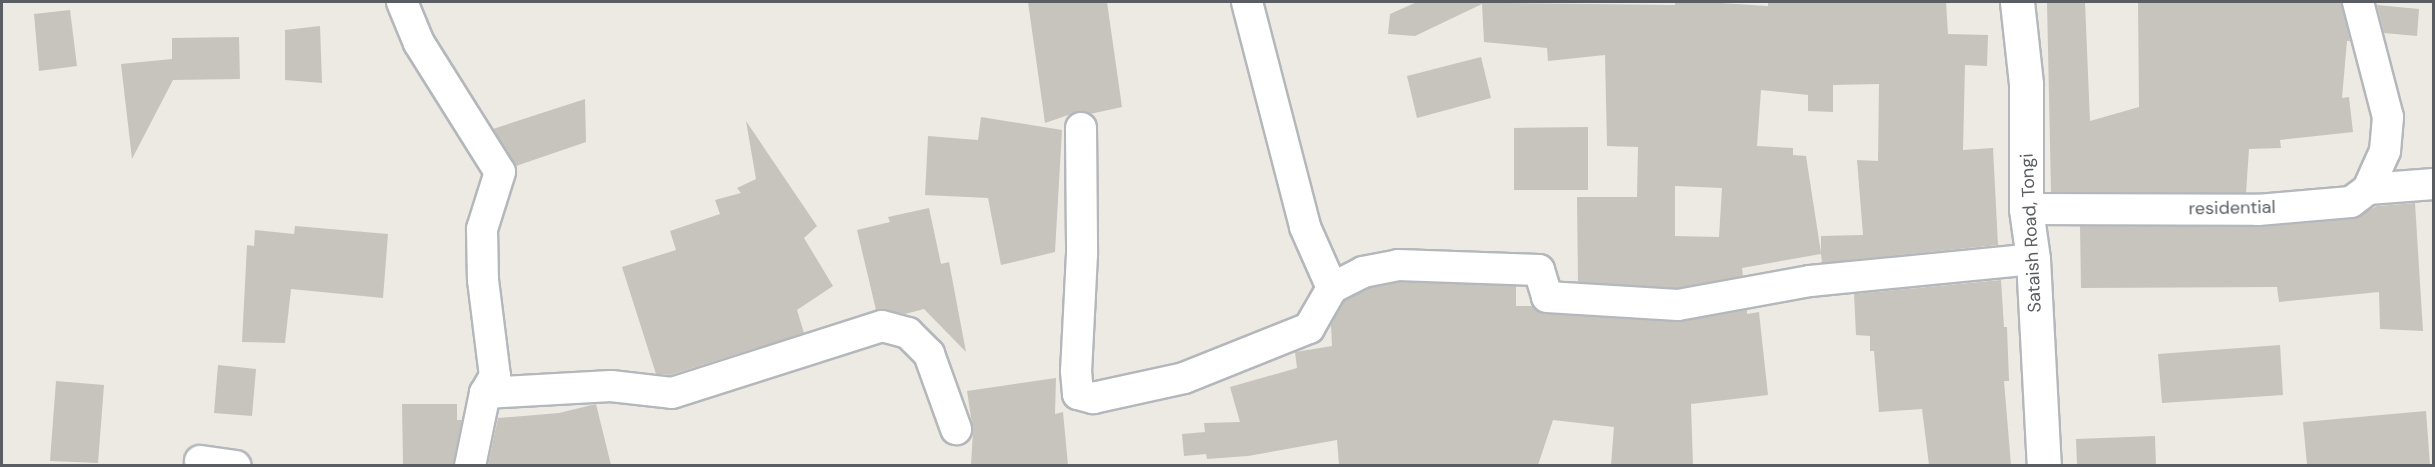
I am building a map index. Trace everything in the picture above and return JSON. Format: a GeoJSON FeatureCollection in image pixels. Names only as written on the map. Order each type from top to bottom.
{"type":"FeatureCollection","features":[{"type":"Feature","properties":{"kind":"street"},"geometry":{"type":"LineString","coordinates":[[402,2],[419,43],[500,172],[482,228],[483,280],[495,375],[485,393],[470,462]]}},
{"type":"Feature","properties":{"kind":"street"},"geometry":{"type":"LineString","coordinates":[[1247,2],[1305,227],[1332,288]]}},
{"type":"Feature","properties":{"kind":"street","name":"Sataish Road, Tongi"},"geometry":{"type":"LineString","coordinates":[[2017,2],[2025,84],[2026,209],[2032,259],[2044,465]]}},
{"type":"Feature","properties":{"kind":"street"},"geometry":{"type":"LineString","coordinates":[[2358,2],[2388,117],[2385,151],[2368,189]]}},
{"type":"Feature","properties":{"kind":"street"},"geometry":{"type":"LineString","coordinates":[[1081,128],[1078,394],[1093,398],[1117,395],[1184,378],[1309,328],[1332,288],[1363,272],[1398,265],[1539,270],[1547,297],[1678,305],[1810,281],[2032,259]]}},
{"type":"Feature","properties":{"kind":"street","name":"residential"},"geometry":{"type":"LineString","coordinates":[[2026,209],[2258,210],[2350,202],[2368,189],[2433,184]]}},
{"type":"Feature","properties":{"kind":"street"},"geometry":{"type":"LineString","coordinates":[[485,393],[610,386],[672,393],[882,326],[908,333],[929,354],[956,429]]}},
{"type":"Feature","properties":{"kind":"street"},"geometry":{"type":"LineString","coordinates":[[200,461],[236,465]]}},
{"type":"Feature","properties":{"kind":"building"},"geometry":{"type":"Polygon","coordinates":[[[1028,2],[1107,2],[1122,107],[1090,114],[1080,111],[1045,123],[1028,2]]]}},
{"type":"Feature","properties":{"kind":"building"},"geometry":{"type":"Polygon","coordinates":[[[1417,2],[1675,5],[1675,2],[1706,2],[1768,6],[1768,2],[1946,2],[1948,34],[1988,35],[1987,66],[1965,65],[1963,150],[1993,148],[1998,245],[1822,263],[1821,254],[1742,268],[1743,276],[1677,288],[1578,282],[1577,197],[1637,197],[1638,147],[1607,146],[1605,55],[1548,61],[1547,48],[1484,42],[1482,4],[1415,36],[1388,34],[1390,14],[1417,2]],[[1879,84],[1833,85],[1833,112],[1808,111],[1808,95],[1761,90],[1757,146],[1793,148],[1793,155],[1806,156],[1821,253],[1821,236],[1863,235],[1857,160],[1878,161],[1879,84]],[[1675,186],[1675,236],[1719,237],[1722,188],[1675,186]]]}},
{"type":"Feature","properties":{"kind":"building"},"geometry":{"type":"Polygon","coordinates":[[[2047,2],[2085,2],[2090,121],[2139,107],[2138,2],[2341,2],[2350,41],[2347,41],[2342,98],[2349,97],[2353,132],[2280,140],[2281,148],[2249,149],[2246,193],[2051,192],[2047,2]]]}},
{"type":"Feature","properties":{"kind":"building"},"geometry":{"type":"Polygon","coordinates":[[[2377,5],[2419,9],[2417,36],[2384,33],[2377,5]]]}},
{"type":"Feature","properties":{"kind":"building"},"geometry":{"type":"Polygon","coordinates":[[[70,10],[77,66],[39,71],[34,14],[70,10]]]}},
{"type":"Feature","properties":{"kind":"building"},"geometry":{"type":"Polygon","coordinates":[[[320,26],[322,83],[285,80],[285,30],[320,26]]]}},
{"type":"Feature","properties":{"kind":"building"},"geometry":{"type":"Polygon","coordinates":[[[239,37],[240,79],[173,80],[132,159],[121,64],[172,59],[172,38],[239,37]]]}},
{"type":"Feature","properties":{"kind":"building"},"geometry":{"type":"Polygon","coordinates":[[[1481,57],[1491,98],[1417,118],[1407,76],[1481,57]]]}},
{"type":"Feature","properties":{"kind":"building"},"geometry":{"type":"Polygon","coordinates":[[[585,99],[586,142],[516,166],[493,129],[585,99]]]}},
{"type":"Feature","properties":{"kind":"building"},"geometry":{"type":"Polygon","coordinates":[[[981,117],[1062,130],[1055,252],[1001,265],[988,198],[925,195],[928,136],[978,140],[981,117]]]}},
{"type":"Feature","properties":{"kind":"building"},"geometry":{"type":"Polygon","coordinates":[[[746,121],[817,226],[804,238],[833,286],[797,310],[804,333],[670,375],[656,374],[622,267],[676,250],[670,231],[720,214],[715,200],[741,193],[737,188],[756,179],[746,121]]]}},
{"type":"Feature","properties":{"kind":"building"},"geometry":{"type":"Polygon","coordinates":[[[1588,127],[1588,190],[1514,190],[1514,128],[1588,127]]]}},
{"type":"Feature","properties":{"kind":"building"},"geometry":{"type":"Polygon","coordinates":[[[2415,203],[2423,331],[2380,329],[2379,292],[2279,302],[2277,287],[2081,288],[2080,226],[2259,227],[2352,219],[2377,206],[2415,203]]]}},
{"type":"Feature","properties":{"kind":"building"},"geometry":{"type":"Polygon","coordinates":[[[929,208],[941,264],[949,262],[966,352],[924,309],[905,314],[876,310],[857,230],[890,222],[888,217],[929,208]]]}},
{"type":"Feature","properties":{"kind":"building"},"geometry":{"type":"Polygon","coordinates":[[[295,226],[388,234],[383,298],[291,289],[285,343],[242,342],[247,245],[254,246],[255,230],[294,234],[295,226]]]}},
{"type":"Feature","properties":{"kind":"building"},"geometry":{"type":"Polygon","coordinates":[[[2001,280],[2004,327],[2007,327],[2009,381],[2004,381],[2011,465],[1929,465],[1922,409],[1879,412],[1874,351],[1870,351],[1870,336],[1856,335],[1854,294],[2001,280]]]}},
{"type":"Feature","properties":{"kind":"building"},"geometry":{"type":"Polygon","coordinates":[[[1399,282],[1516,286],[1516,306],[1533,306],[1546,314],[1677,322],[1747,310],[1747,314],[1759,312],[1768,395],[1691,404],[1693,465],[1611,465],[1614,427],[1553,420],[1538,465],[1339,465],[1337,440],[1248,456],[1207,459],[1206,454],[1184,456],[1182,434],[1205,432],[1204,423],[1240,422],[1230,387],[1297,368],[1295,352],[1332,346],[1331,325],[1344,301],[1369,288],[1399,282]]]}},
{"type":"Feature","properties":{"kind":"building"},"geometry":{"type":"Polygon","coordinates":[[[2280,345],[2283,395],[2162,403],[2158,354],[2280,345]]]}},
{"type":"Feature","properties":{"kind":"building"},"geometry":{"type":"Polygon","coordinates":[[[218,365],[256,369],[252,416],[214,413],[218,365]]]}},
{"type":"Feature","properties":{"kind":"building"},"geometry":{"type":"Polygon","coordinates":[[[1056,378],[1055,414],[1063,412],[1068,465],[971,465],[973,431],[967,391],[1056,378]]]}},
{"type":"Feature","properties":{"kind":"building"},"geometry":{"type":"Polygon","coordinates":[[[56,381],[104,385],[98,463],[50,461],[56,381]]]}},
{"type":"Feature","properties":{"kind":"building"},"geometry":{"type":"Polygon","coordinates":[[[402,404],[457,404],[457,420],[462,420],[453,465],[403,465],[402,404]]]}},
{"type":"Feature","properties":{"kind":"building"},"geometry":{"type":"Polygon","coordinates":[[[596,404],[611,465],[488,465],[498,418],[559,413],[596,404]]]}},
{"type":"Feature","properties":{"kind":"building"},"geometry":{"type":"Polygon","coordinates":[[[2426,411],[2430,465],[2307,465],[2303,422],[2426,411]]]}},
{"type":"Feature","properties":{"kind":"building"},"geometry":{"type":"Polygon","coordinates":[[[2155,436],[2156,465],[2077,465],[2076,439],[2155,436]]]}}]}
